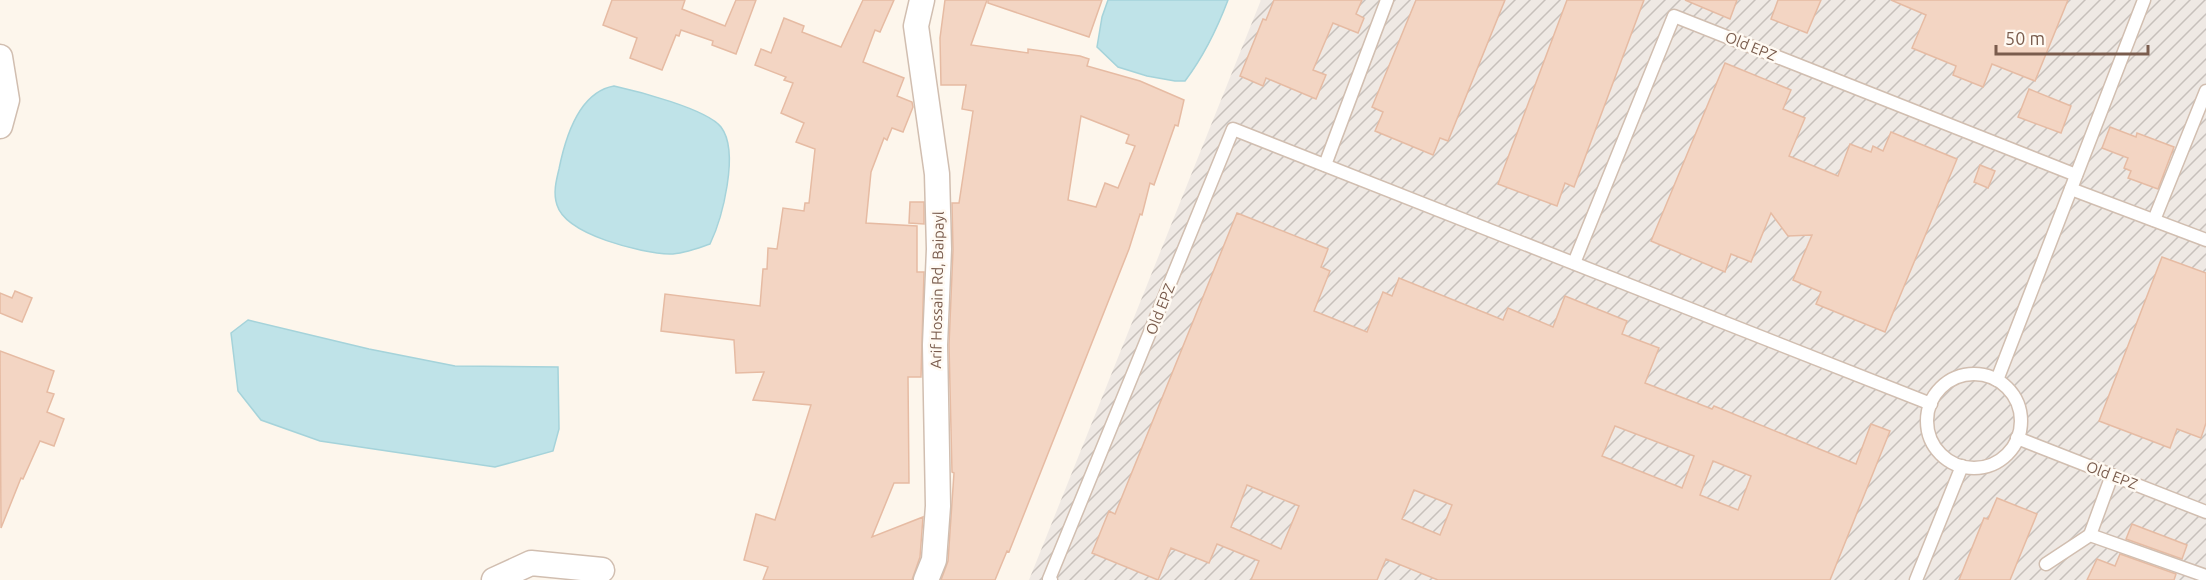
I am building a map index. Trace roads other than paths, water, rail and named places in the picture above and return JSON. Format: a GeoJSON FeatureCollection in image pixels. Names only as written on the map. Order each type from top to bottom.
{"type":"FeatureCollection","features":[{"type":"Feature","properties":{"kind":"street","name":"Arif Hossain Rd, Baipayl"},"geometry":{"type":"LineString","coordinates":[[922,0],[916,26],[937,174],[939,249],[935,345],[938,507],[934,560],[926,580]]}},
{"type":"Feature","properties":{"kind":"street"},"geometry":{"type":"LineString","coordinates":[[0,57],[7,100],[0,126]]}},
{"type":"Feature","properties":{"kind":"street"},"geometry":{"type":"LineString","coordinates":[[494,580],[531,563],[602,570]]}},
{"type":"Feature","properties":{"kind":"lane"},"geometry":{"type":"LineString","coordinates":[[1325,165],[1387,0]]}},
{"type":"Feature","properties":{"kind":"lane"},"geometry":{"type":"LineString","coordinates":[[1997,380],[2144,0]]}},
{"type":"Feature","properties":{"kind":"lane","name":"Old EPZ"},"geometry":{"type":"LineString","coordinates":[[1574,263],[1674,16],[2076,175]]}},
{"type":"Feature","properties":{"kind":"lane"},"geometry":{"type":"LineString","coordinates":[[2154,220],[2206,91]]}},
{"type":"Feature","properties":{"kind":"lane","name":"Old EPZ"},"geometry":{"type":"LineString","coordinates":[[1051,580],[1049,579],[1233,129],[1931,404]]}},
{"type":"Feature","properties":{"kind":"lane"},"geometry":{"type":"LineString","coordinates":[[2071,189],[2206,240]]}},
{"type":"Feature","properties":{"kind":"lane"},"geometry":{"type":"LineString","coordinates":[[1975,374],[1997,380],[2013,395],[2018,405],[2020,416],[2017,438],[2004,456],[1995,463],[1973,468],[1951,462],[1935,447],[1928,426],[1931,404],[1936,393],[1953,379],[1975,374]]}},
{"type":"Feature","properties":{"kind":"lane","name":"Old EPZ"},"geometry":{"type":"LineString","coordinates":[[2017,438],[2206,512]]}},
{"type":"Feature","properties":{"kind":"lane"},"geometry":{"type":"LineString","coordinates":[[1916,580],[1962,466]]}},
{"type":"Feature","properties":{"kind":"lane"},"geometry":{"type":"LineString","coordinates":[[2046,564],[2090,535],[2112,475]]}},
{"type":"Feature","properties":{"kind":"lane"},"geometry":{"type":"LineString","coordinates":[[2090,535],[2206,576]]}},
{"type":"Feature","properties":{"kind":"water"},"geometry":{"type":"Polygon","coordinates":[[[1108,0],[1228,0],[1215,32],[1198,62],[1185,81],[1175,81],[1147,76],[1118,67],[1097,47],[1102,17],[1108,0]]]}},
{"type":"Feature","properties":{"kind":"water"},"geometry":{"type":"Polygon","coordinates":[[[614,86],[687,107],[713,120],[721,127],[729,152],[729,168],[724,203],[710,244],[675,254],[641,250],[589,233],[563,216],[557,205],[555,187],[570,131],[591,97],[614,86]]]}},
{"type":"Feature","properties":{"kind":"water"},"geometry":{"type":"Polygon","coordinates":[[[248,320],[369,349],[455,366],[558,367],[559,429],[553,451],[495,467],[320,441],[261,420],[238,391],[231,333],[248,320]]]}}]}
